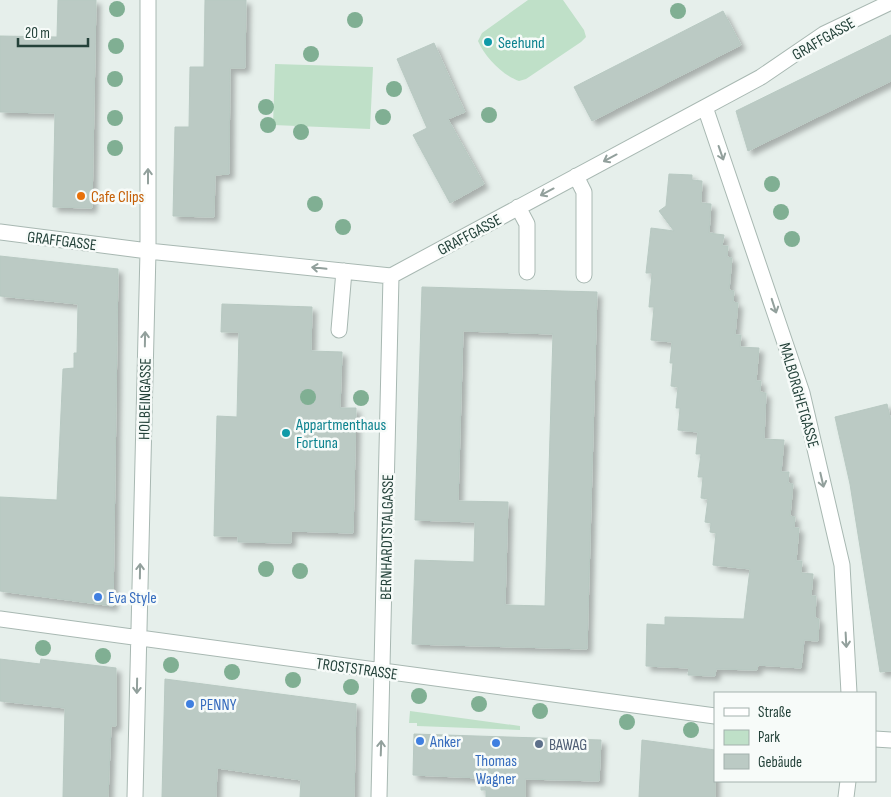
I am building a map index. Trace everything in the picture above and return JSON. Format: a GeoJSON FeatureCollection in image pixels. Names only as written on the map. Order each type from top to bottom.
{"type":"FeatureCollection","features":[{"type":"Feature","properties":{"kind":"street","name":"HOLBEINGASSE"},"geometry":{"type":"LineString","coordinates":[[135,797],[148,251],[148,0]]}},
{"type":"Feature","properties":{"kind":"street","name":"GRAFFGASSE"},"geometry":{"type":"LineString","coordinates":[[0,232],[148,251],[391,276],[761,77],[824,34],[891,2]]}},
{"type":"Feature","properties":{"kind":"street","name":"MALBORGHETGASSE"},"geometry":{"type":"LineString","coordinates":[[705,107],[802,392],[842,565],[849,692]]}},
{"type":"Feature","properties":{"kind":"street"},"geometry":{"type":"LineString","coordinates":[[576,176],[584,192],[584,275]]}},
{"type":"Feature","properties":{"kind":"street"},"geometry":{"type":"LineString","coordinates":[[518,207],[527,224],[527,272]]}},
{"type":"Feature","properties":{"kind":"street"},"geometry":{"type":"LineString","coordinates":[[338,330],[344,271]]}},
{"type":"Feature","properties":{"kind":"street","name":"BERNHARDTSTALGASSE"},"geometry":{"type":"LineString","coordinates":[[379,797],[391,276]]}},
{"type":"Feature","properties":{"kind":"street","name":"TROSTSTRASSE"},"geometry":{"type":"LineString","coordinates":[[0,620],[714,716]]}},
{"type":"Feature","properties":{"kind":"street"},"geometry":{"type":"LineString","coordinates":[[876,739],[891,740]]}},
{"type":"Feature","properties":{"kind":"street"},"geometry":{"type":"LineString","coordinates":[[846,797],[848,782]]}},
{"type":"Feature","properties":{"kind":"green space"},"geometry":{"type":"Polygon","coordinates":[[[528,0],[563,0],[584,30],[586,37],[526,79],[519,81],[495,65],[478,41],[482,33],[528,0]]]}},
{"type":"Feature","properties":{"kind":"green space"},"geometry":{"type":"Polygon","coordinates":[[[275,64],[373,67],[370,129],[273,125],[275,64]]]}},
{"type":"Feature","properties":{"kind":"green space"},"geometry":{"type":"Polygon","coordinates":[[[410,711],[520,726],[520,730],[417,726],[417,723],[409,723],[410,711]]]}},
{"type":"Feature","properties":{"kind":"building"},"geometry":{"type":"Polygon","coordinates":[[[58,0],[96,0],[92,208],[53,207],[55,113],[0,112],[0,36],[57,37],[58,0]]]}},
{"type":"Feature","properties":{"kind":"building"},"geometry":{"type":"Polygon","coordinates":[[[205,0],[246,0],[245,68],[230,68],[229,174],[215,175],[214,217],[173,216],[175,127],[189,127],[190,67],[204,67],[205,0]]]}},
{"type":"Feature","properties":{"kind":"building"},"geometry":{"type":"Polygon","coordinates":[[[723,11],[741,45],[592,121],[574,87],[723,11]]]}},
{"type":"Feature","properties":{"kind":"building"},"geometry":{"type":"Polygon","coordinates":[[[891,35],[891,81],[748,151],[736,111],[891,35]]]}},
{"type":"Feature","properties":{"kind":"building"},"geometry":{"type":"Polygon","coordinates":[[[434,43],[465,112],[448,119],[484,184],[450,203],[413,135],[427,128],[397,59],[434,43]]]}},
{"type":"Feature","properties":{"kind":"building"},"geometry":{"type":"Polygon","coordinates":[[[669,174],[692,175],[692,180],[702,181],[701,203],[711,204],[709,233],[724,235],[722,246],[728,246],[727,257],[732,258],[729,290],[734,291],[733,302],[738,303],[735,335],[741,335],[740,347],[759,348],[756,381],[761,381],[760,392],[766,393],[764,439],[784,440],[781,472],[789,472],[788,483],[793,484],[790,516],[795,517],[794,528],[799,528],[796,561],[802,561],[801,573],[813,574],[811,596],[816,596],[815,618],[819,619],[818,641],[804,640],[801,668],[758,665],[757,670],[716,669],[715,676],[688,675],[689,668],[646,666],[647,624],[665,625],[665,617],[744,619],[750,569],[713,565],[716,533],[710,532],[711,523],[705,522],[708,499],[701,498],[703,477],[698,477],[701,454],[696,454],[698,432],[678,430],[680,408],[676,408],[678,387],[671,386],[673,363],[670,363],[672,342],[651,340],[654,307],[649,307],[652,273],[646,273],[651,228],[674,231],[659,211],[666,206],[669,174]]]}},
{"type":"Feature","properties":{"kind":"building"},"geometry":{"type":"Polygon","coordinates":[[[0,256],[118,269],[113,606],[0,591],[0,497],[57,500],[63,369],[74,368],[74,353],[77,353],[78,304],[0,296],[0,256]]]}},
{"type":"Feature","properties":{"kind":"building"},"geometry":{"type":"Polygon","coordinates":[[[422,287],[597,292],[587,649],[412,644],[415,560],[474,562],[475,522],[415,520],[422,287]],[[463,331],[458,501],[508,502],[505,605],[545,606],[553,334],[463,331]]]}},
{"type":"Feature","properties":{"kind":"building","name":"Appartmenthaus Fortuna"},"geometry":{"type":"Polygon","coordinates":[[[222,304],[312,307],[311,351],[342,352],[340,408],[356,408],[353,533],[291,531],[291,543],[238,542],[238,536],[214,536],[217,416],[237,417],[239,332],[221,332],[222,304]]]}},
{"type":"Feature","properties":{"kind":"building"},"geometry":{"type":"Polygon","coordinates":[[[887,404],[891,421],[891,671],[880,672],[850,484],[835,417],[887,404]]]}},
{"type":"Feature","properties":{"kind":"building"},"geometry":{"type":"Polygon","coordinates":[[[0,659],[40,664],[41,659],[116,668],[116,726],[111,726],[108,797],[63,797],[65,708],[0,701],[0,659]]]}},
{"type":"Feature","properties":{"kind":"building"},"geometry":{"type":"Polygon","coordinates":[[[165,679],[356,704],[354,797],[300,797],[301,780],[217,768],[216,797],[162,797],[165,679]]]}},
{"type":"Feature","properties":{"kind":"building"},"geometry":{"type":"Polygon","coordinates":[[[414,734],[601,740],[599,781],[525,779],[525,797],[486,797],[486,790],[481,790],[481,778],[413,775],[414,734]]]}},
{"type":"Feature","properties":{"kind":"building"},"geometry":{"type":"Polygon","coordinates":[[[642,740],[714,750],[715,797],[639,797],[642,740]]]}},
{"type":"Feature","properties":{"kind":"place","name":"Seehund"},"geometry":{"type":"Point","coordinates":[488,42]}},
{"type":"Feature","properties":{"kind":"place","name":"Cafe Clips"},"geometry":{"type":"Point","coordinates":[81,196]}},
{"type":"Feature","properties":{"kind":"place","name":"Appartmenthaus Fortuna"},"geometry":{"type":"Point","coordinates":[286,433]}},
{"type":"Feature","properties":{"kind":"place","name":"Eva Style"},"geometry":{"type":"Point","coordinates":[98,597]}},
{"type":"Feature","properties":{"kind":"place","name":"PENNY"},"geometry":{"type":"Point","coordinates":[190,704]}},
{"type":"Feature","properties":{"kind":"place","name":"Anker"},"geometry":{"type":"Point","coordinates":[420,741]}},
{"type":"Feature","properties":{"kind":"place","name":"Thomas Wagner"},"geometry":{"type":"Point","coordinates":[496,743]}},
{"type":"Feature","properties":{"kind":"place","name":"BAWAG"},"geometry":{"type":"Point","coordinates":[539,744]}}]}
